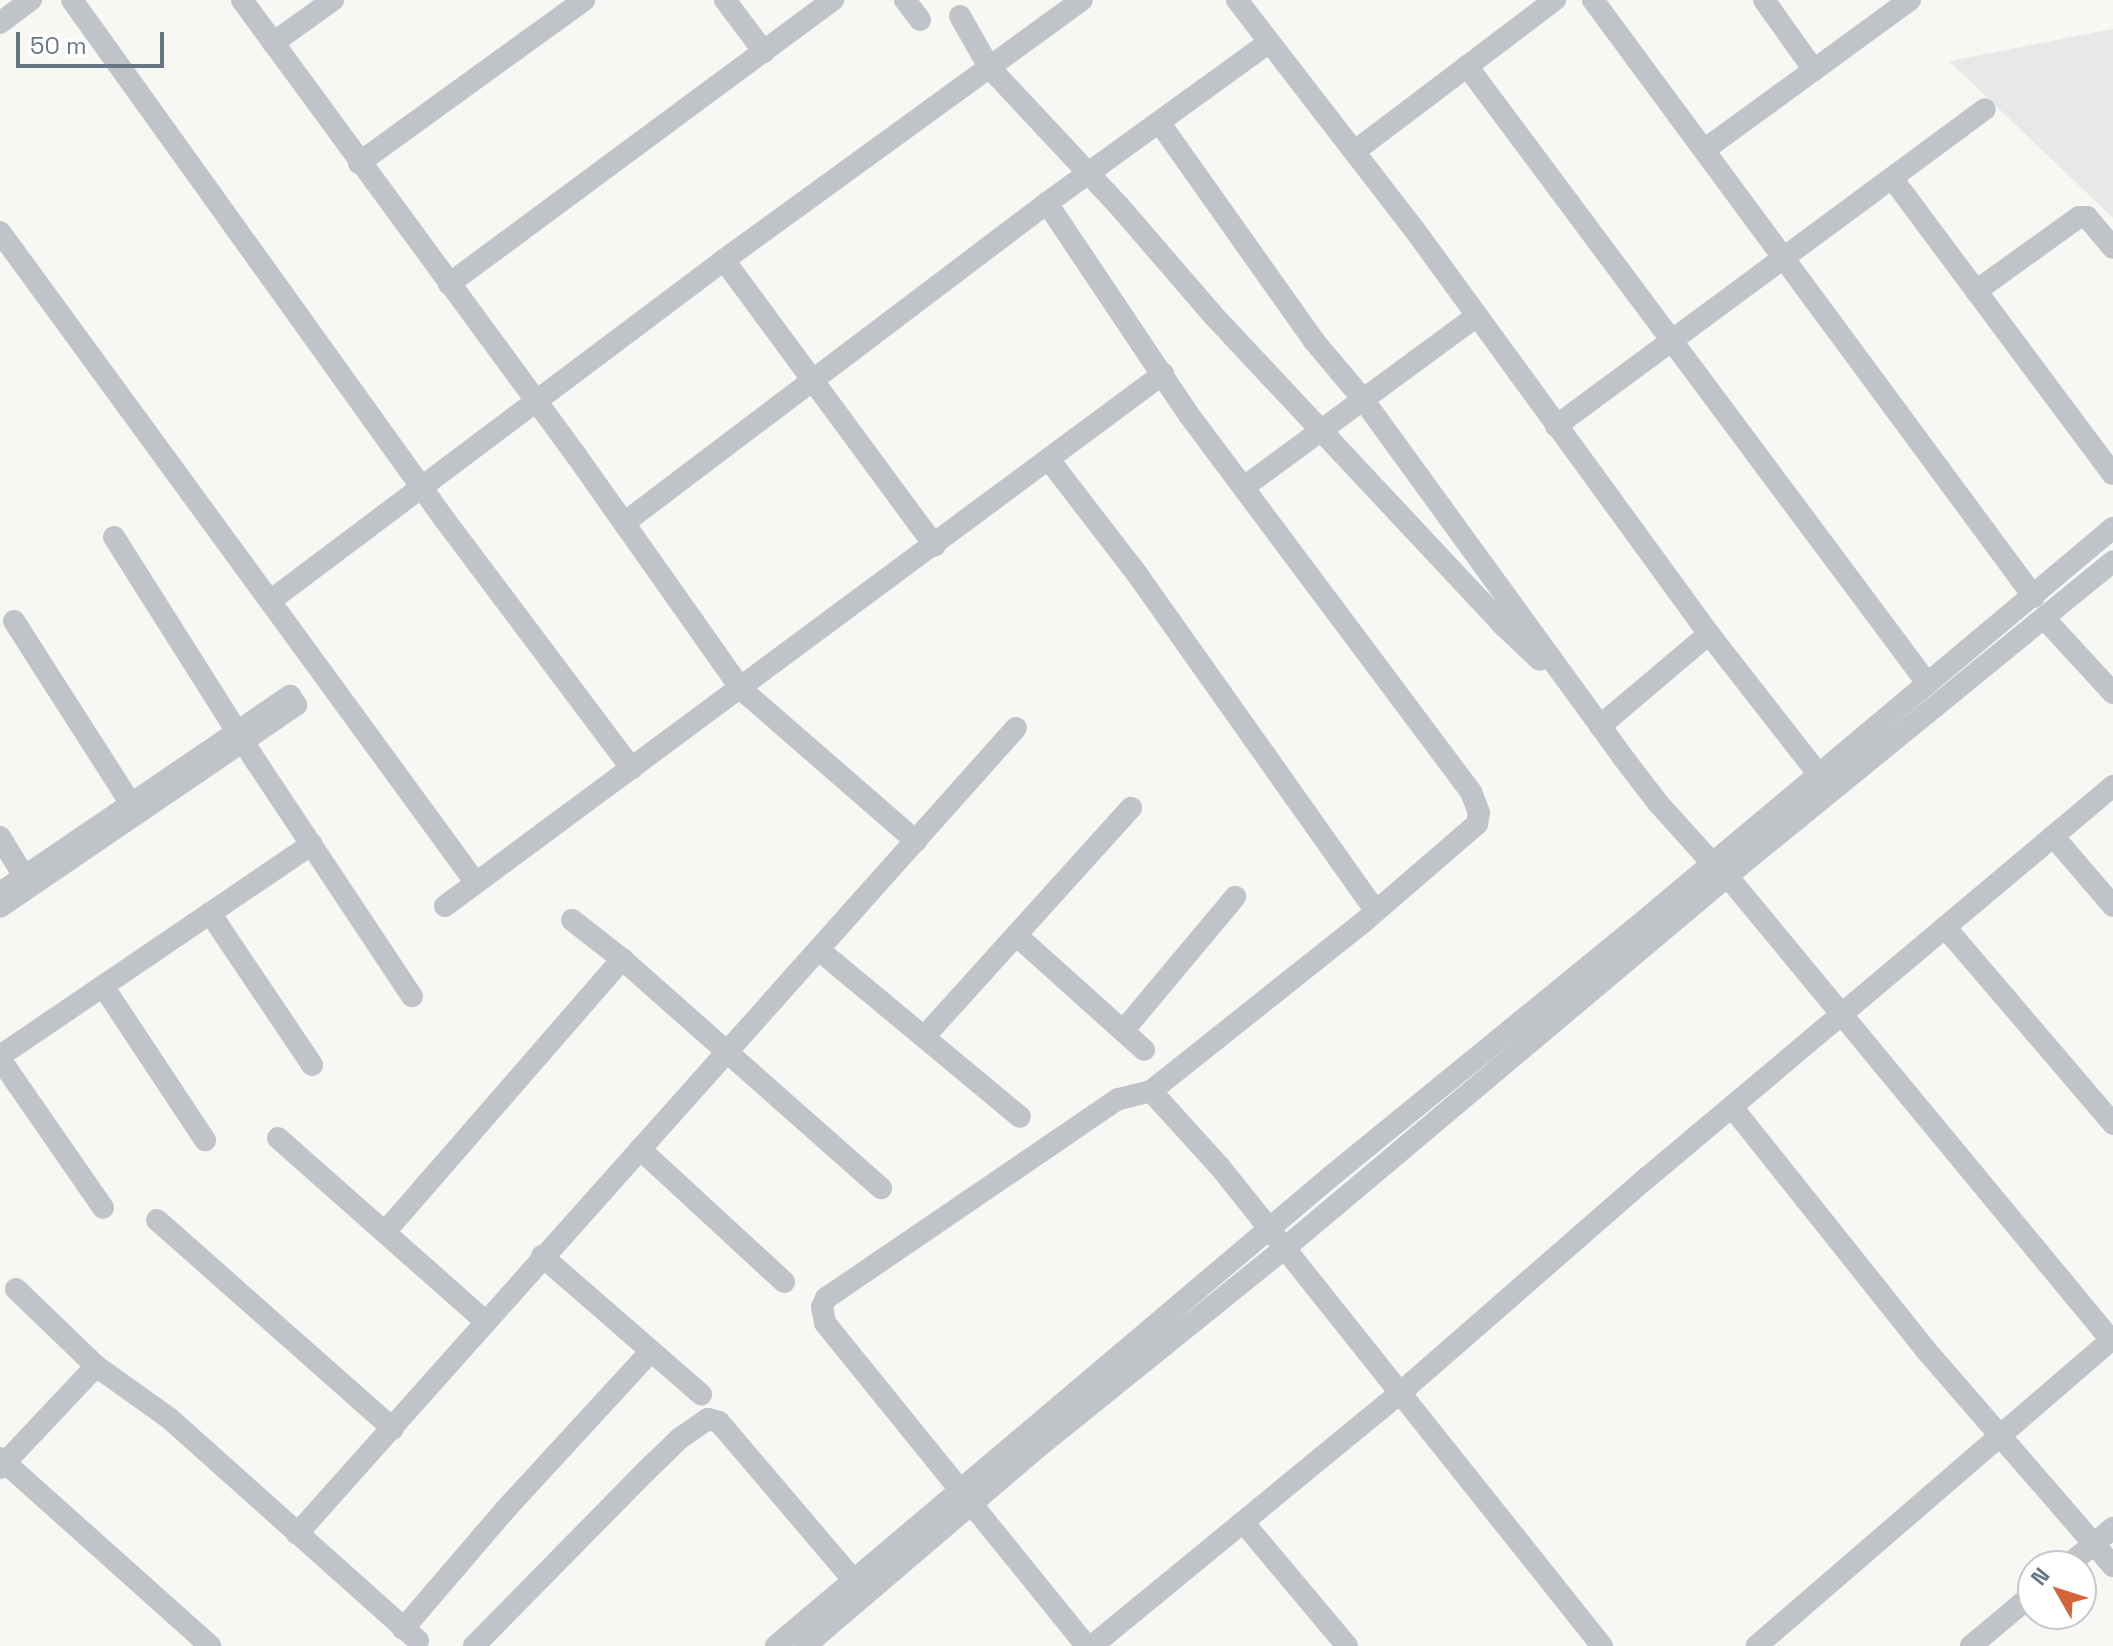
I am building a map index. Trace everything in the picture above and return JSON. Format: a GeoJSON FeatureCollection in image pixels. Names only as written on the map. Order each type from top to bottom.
{"type":"FeatureCollection","features":[{"type":"Feature","properties":{"kind":"street"},"geometry":{"type":"LineString","coordinates":[[0,23],[31,0]]}},
{"type":"Feature","properties":{"kind":"street"},"geometry":{"type":"LineString","coordinates":[[72,0],[421,487],[632,769]]}},
{"type":"Feature","properties":{"kind":"street"},"geometry":{"type":"LineString","coordinates":[[242,0],[536,401],[741,689],[916,841]]}},
{"type":"Feature","properties":{"kind":"street"},"geometry":{"type":"LineString","coordinates":[[273,43],[333,0]]}},
{"type":"Feature","properties":{"kind":"street"},"geometry":{"type":"LineString","coordinates":[[359,163],[584,0]]}},
{"type":"Feature","properties":{"kind":"street"},"geometry":{"type":"LineString","coordinates":[[725,0],[764,52]]}},
{"type":"Feature","properties":{"kind":"street"},"geometry":{"type":"LineString","coordinates":[[449,284],[833,0]]}},
{"type":"Feature","properties":{"kind":"street"},"geometry":{"type":"LineString","coordinates":[[905,0],[920,20]]}},
{"type":"Feature","properties":{"kind":"street"},"geometry":{"type":"LineString","coordinates":[[1237,0],[1267,44],[1355,151],[1709,634],[1832,792]]}},
{"type":"Feature","properties":{"kind":"street"},"geometry":{"type":"LineString","coordinates":[[1355,151],[1555,0]]}},
{"type":"Feature","properties":{"kind":"street"},"geometry":{"type":"LineString","coordinates":[[1593,0],[2034,597]]}},
{"type":"Feature","properties":{"kind":"street"},"geometry":{"type":"LineString","coordinates":[[1764,0],[1814,70]]}},
{"type":"Feature","properties":{"kind":"street"},"geometry":{"type":"LineString","coordinates":[[1704,150],[1910,0]]}},
{"type":"Feature","properties":{"kind":"street"},"geometry":{"type":"LineString","coordinates":[[270,601],[724,260],[1077,2]]}},
{"type":"Feature","properties":{"kind":"street"},"geometry":{"type":"LineString","coordinates":[[960,16],[989,67],[1087,175],[1502,624],[1579,696]]}},
{"type":"Feature","properties":{"kind":"street"},"geometry":{"type":"LineString","coordinates":[[624,523],[1047,203],[1267,44]]}},
{"type":"Feature","properties":{"kind":"street"},"geometry":{"type":"LineString","coordinates":[[1467,66],[1927,683]]}},
{"type":"Feature","properties":{"kind":"street"},"geometry":{"type":"LineString","coordinates":[[1556,426],[1985,109]]}},
{"type":"Feature","properties":{"kind":"street"},"geometry":{"type":"LineString","coordinates":[[1159,122],[1314,341],[1362,398],[1658,803],[1720,870],[2111,1340],[1757,1646]]}},
{"type":"Feature","properties":{"kind":"street"},"geometry":{"type":"LineString","coordinates":[[1892,178],[2113,474]]}},
{"type":"Feature","properties":{"kind":"street"},"geometry":{"type":"LineString","coordinates":[[1047,203],[1244,487],[1471,792],[1479,813],[1477,824],[1308,968],[1151,1091],[1118,1099],[826,1298],[822,1307],[825,1323],[1090,1646],[1400,1393],[1732,1107],[2113,786]]}},
{"type":"Feature","properties":{"kind":"street"},"geometry":{"type":"LineString","coordinates":[[1976,291],[2079,217],[2087,217],[2113,248]]}},
{"type":"Feature","properties":{"kind":"street"},"geometry":{"type":"LineString","coordinates":[[0,232],[476,883]]}},
{"type":"Feature","properties":{"kind":"street"},"geometry":{"type":"LineString","coordinates":[[724,260],[935,546]]}},
{"type":"Feature","properties":{"kind":"street"},"geometry":{"type":"LineString","coordinates":[[1244,487],[1477,316]]}},
{"type":"Feature","properties":{"kind":"street"},"geometry":{"type":"LineString","coordinates":[[445,906],[1050,461],[1163,374]]}},
{"type":"Feature","properties":{"kind":"street"},"geometry":{"type":"LineString","coordinates":[[1050,461],[1137,574],[1375,910]]}},
{"type":"Feature","properties":{"kind":"street"},"geometry":{"type":"LineString","coordinates":[[967,1496],[1285,1248],[1720,870],[1819,773],[2034,597],[2113,528]]}},
{"type":"Feature","properties":{"kind":"street"},"geometry":{"type":"LineString","coordinates":[[114,537],[240,736],[412,996]]}},
{"type":"Feature","properties":{"kind":"street"},"geometry":{"type":"LineString","coordinates":[[776,1646],[860,1587],[1270,1229],[1720,870],[1832,792],[2113,561]]}},
{"type":"Feature","properties":{"kind":"street"},"geometry":{"type":"LineString","coordinates":[[2044,618],[2113,693]]}},
{"type":"Feature","properties":{"kind":"street"},"geometry":{"type":"LineString","coordinates":[[14,621],[134,808]]}},
{"type":"Feature","properties":{"kind":"street"},"geometry":{"type":"LineString","coordinates":[[1600,726],[1709,634]]}},
{"type":"Feature","properties":{"kind":"street"},"geometry":{"type":"LineString","coordinates":[[297,1534],[1016,728]]}},
{"type":"Feature","properties":{"kind":"street"},"geometry":{"type":"LineString","coordinates":[[0,907],[27,881],[240,736]]}},
{"type":"Feature","properties":{"kind":"street"},"geometry":{"type":"LineString","coordinates":[[924,1037],[1131,808]]}},
{"type":"Feature","properties":{"kind":"street"},"geometry":{"type":"LineString","coordinates":[[2053,836],[2113,906]]}},
{"type":"Feature","properties":{"kind":"street"},"geometry":{"type":"LineString","coordinates":[[0,837],[27,881]]}},
{"type":"Feature","properties":{"kind":"street"},"geometry":{"type":"LineString","coordinates":[[103,1208],[0,1057],[312,844]]}},
{"type":"Feature","properties":{"kind":"street"},"geometry":{"type":"LineString","coordinates":[[0,893],[27,881]]}},
{"type":"Feature","properties":{"kind":"street"},"geometry":{"type":"LineString","coordinates":[[1123,1031],[1235,897]]}},
{"type":"Feature","properties":{"kind":"street"},"geometry":{"type":"LineString","coordinates":[[210,913],[312,1065]]}},
{"type":"Feature","properties":{"kind":"street"},"geometry":{"type":"LineString","coordinates":[[572,920],[622,959],[881,1188]]}},
{"type":"Feature","properties":{"kind":"street"},"geometry":{"type":"LineString","coordinates":[[1945,927],[2113,1124]]}},
{"type":"Feature","properties":{"kind":"street"},"geometry":{"type":"LineString","coordinates":[[1016,935],[1144,1050]]}},
{"type":"Feature","properties":{"kind":"street"},"geometry":{"type":"LineString","coordinates":[[819,950],[1020,1117]]}},
{"type":"Feature","properties":{"kind":"street"},"geometry":{"type":"LineString","coordinates":[[385,1232],[622,959]]}},
{"type":"Feature","properties":{"kind":"street"},"geometry":{"type":"LineString","coordinates":[[103,986],[205,1140]]}},
{"type":"Feature","properties":{"kind":"street"},"geometry":{"type":"LineString","coordinates":[[1151,1091],[1270,1229],[1602,1646]]}},
{"type":"Feature","properties":{"kind":"street"},"geometry":{"type":"LineString","coordinates":[[1732,1107],[1845,1252],[2113,1566]]}},
{"type":"Feature","properties":{"kind":"street"},"geometry":{"type":"LineString","coordinates":[[278,1138],[485,1321]]}},
{"type":"Feature","properties":{"kind":"street"},"geometry":{"type":"LineString","coordinates":[[640,1149],[784,1282]]}},
{"type":"Feature","properties":{"kind":"street"},"geometry":{"type":"LineString","coordinates":[[157,1220],[393,1429]]}},
{"type":"Feature","properties":{"kind":"street"},"geometry":{"type":"LineString","coordinates":[[542,1256],[701,1394]]}},
{"type":"Feature","properties":{"kind":"street"},"geometry":{"type":"LineString","coordinates":[[16,1289],[96,1366],[169,1418],[411,1635],[504,1511],[650,1352]]}},
{"type":"Feature","properties":{"kind":"street"},"geometry":{"type":"LineString","coordinates":[[96,1366],[2,1463],[210,1646]]}},
{"type":"Feature","properties":{"kind":"street"},"geometry":{"type":"LineString","coordinates":[[474,1646],[679,1439],[708,1419],[719,1422],[860,1587]]}},
{"type":"Feature","properties":{"kind":"street"},"geometry":{"type":"LineString","coordinates":[[1243,1522],[1347,1646]]}},
{"type":"Feature","properties":{"kind":"street"},"geometry":{"type":"LineString","coordinates":[[2086,1550],[2113,1528]]}},
{"type":"Feature","properties":{"kind":"street"},"geometry":{"type":"LineString","coordinates":[[805,1646],[860,1587]]}},
{"type":"Feature","properties":{"kind":"street"},"geometry":{"type":"LineString","coordinates":[[1971,1646],[2017,1607]]}},
{"type":"Feature","properties":{"kind":"shaded area"},"geometry":{"type":"Polygon","coordinates":[[[2113,29],[2113,218],[1949,61],[2113,29]]]}}]}
